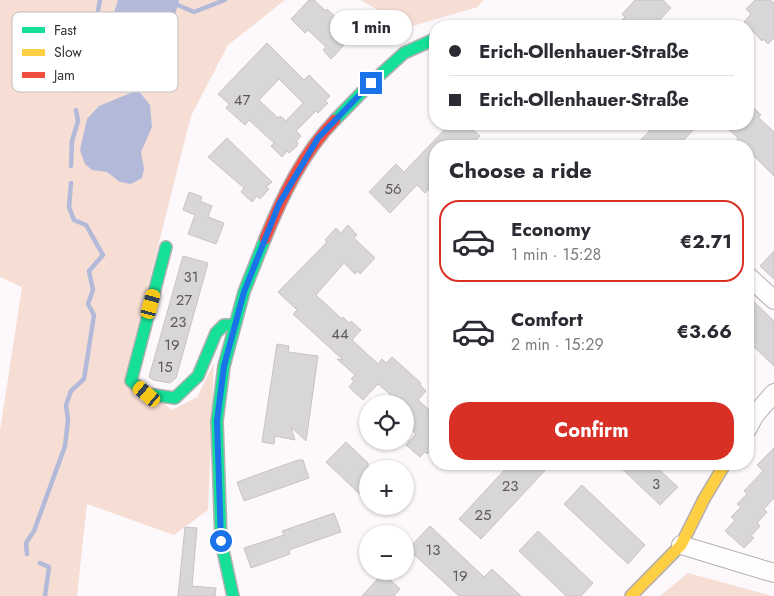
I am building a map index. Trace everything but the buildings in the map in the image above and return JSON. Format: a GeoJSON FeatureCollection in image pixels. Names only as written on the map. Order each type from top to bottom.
{"type":"FeatureCollection","features":[{"type":"Feature","properties":{"kind":"street"},"geometry":{"type":"LineString","coordinates":[[233,596],[221,541],[217,421],[224,366],[244,292],[279,204],[318,138],[371,83],[404,53],[429,42]]}},
{"type":"Feature","properties":{"kind":"street"},"geometry":{"type":"LineString","coordinates":[[166,247],[131,381],[147,394],[175,398],[198,376],[216,333],[224,325],[235,325]]}},
{"type":"Feature","properties":{"kind":"street"},"geometry":{"type":"LineString","coordinates":[[754,282],[774,300]]}},
{"type":"Feature","properties":{"kind":"street"},"geometry":{"type":"LineString","coordinates":[[754,416],[774,394]]}},
{"type":"Feature","properties":{"kind":"street"},"geometry":{"type":"LineString","coordinates":[[631,596],[681,545],[704,499],[721,470]]}},
{"type":"Feature","properties":{"kind":"street"},"geometry":{"type":"LineString","coordinates":[[681,545],[774,573]]}},
{"type":"Feature","properties":{"kind":"shaded area"},"geometry":{"type":"Polygon","coordinates":[[[0,0],[285,0],[228,45],[191,116],[126,373],[172,410],[197,397],[214,363],[208,510],[174,535],[87,504],[77,596],[0,596],[0,431],[22,287],[0,277],[0,0]]]}},
{"type":"Feature","properties":{"kind":"shaded area"},"geometry":{"type":"Polygon","coordinates":[[[360,0],[483,0],[478,7],[409,27],[360,0]]]}},
{"type":"Feature","properties":{"kind":"shaded area"},"geometry":{"type":"Polygon","coordinates":[[[688,573],[772,596],[660,596],[688,573]]]}},
{"type":"Feature","properties":{"kind":"water"},"geometry":{"type":"Polygon","coordinates":[[[118,0],[179,0],[176,12],[114,12],[118,0]]]}},
{"type":"Feature","properties":{"kind":"water"},"geometry":{"type":"Polygon","coordinates":[[[133,92],[140,92],[150,105],[152,127],[141,152],[144,169],[142,178],[131,184],[120,182],[107,172],[92,170],[85,164],[80,150],[87,119],[99,106],[133,92]]]}},
{"type":"Feature","properties":{"kind":"waterway"},"geometry":{"type":"LineString","coordinates":[[98,12],[100,0]]}},
{"type":"Feature","properties":{"kind":"waterway"},"geometry":{"type":"LineString","coordinates":[[173,3],[194,12],[225,0]]}},
{"type":"Feature","properties":{"kind":"waterway"},"geometry":{"type":"LineString","coordinates":[[71,166],[72,141],[78,121],[76,110]]}},
{"type":"Feature","properties":{"kind":"waterway"},"geometry":{"type":"LineString","coordinates":[[27,554],[26,543],[34,531],[65,446],[68,420],[66,405],[71,391],[84,379],[94,315],[88,304],[93,290],[89,271],[103,255],[86,225],[74,220],[69,207],[71,183]]}},
{"type":"Feature","properties":{"kind":"waterway"},"geometry":{"type":"LineString","coordinates":[[40,563],[49,567],[45,596]]}},
{"type":"Feature","properties":{"kind":"traffic: fast"},"geometry":{"type":"LineString","coordinates":[[335,120],[404,53],[429,42]]}},
{"type":"Feature","properties":{"kind":"traffic: fast"},"geometry":{"type":"LineString","coordinates":[[233,596],[221,541],[217,421],[224,366],[244,292],[265,239]]}},
{"type":"Feature","properties":{"kind":"traffic: fast"},"geometry":{"type":"LineString","coordinates":[[166,247],[131,381],[147,394],[175,398],[198,376],[216,333],[224,325],[235,325]]}},
{"type":"Feature","properties":{"kind":"traffic: slow"},"geometry":{"type":"LineString","coordinates":[[631,596],[681,545],[704,499],[721,470]]}},
{"type":"Feature","properties":{"kind":"traffic: jam"},"geometry":{"type":"LineString","coordinates":[[265,239],[294,176],[313,147],[335,120]]}},
{"type":"Feature","properties":{"kind":"route"},"geometry":{"type":"LineString","coordinates":[[221,541],[217,421],[224,366],[244,292],[279,204],[318,138],[371,83]]}}]}
